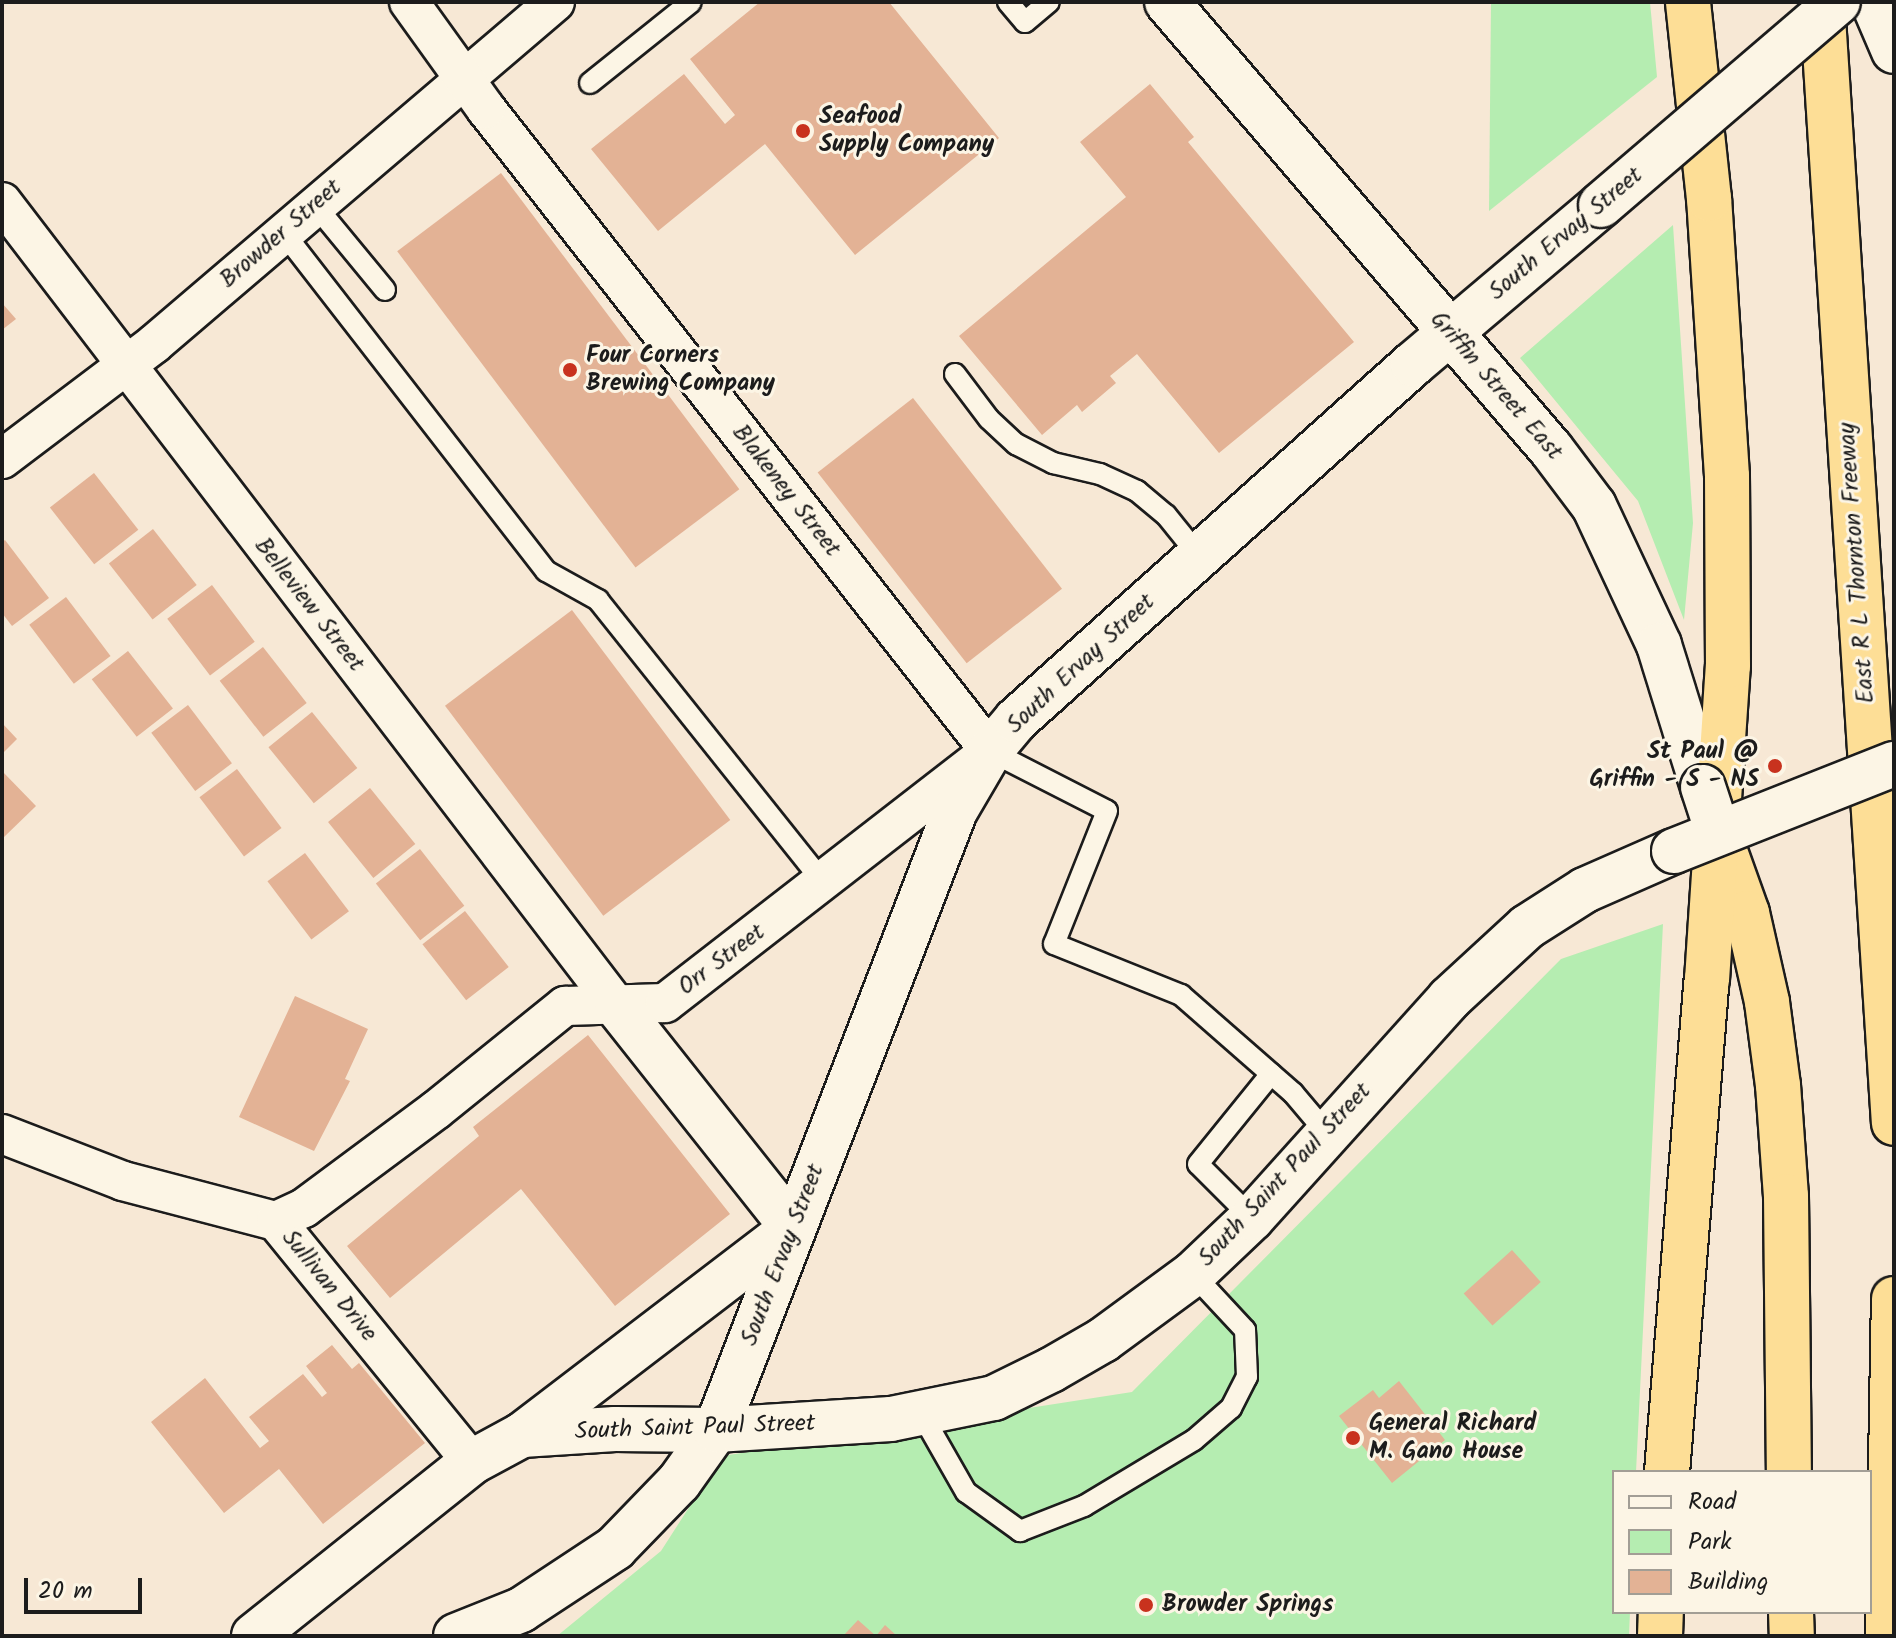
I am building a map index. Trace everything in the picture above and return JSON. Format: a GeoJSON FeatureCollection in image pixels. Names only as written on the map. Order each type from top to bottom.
{"type":"FeatureCollection","features":[{"type":"Feature","properties":{"kind":"highway"},"geometry":{"type":"LineString","coordinates":[[1667,1470],[1708,964],[1728,666],[1727,476],[1709,199],[1688,2]]}},
{"type":"Feature","properties":{"kind":"highway","name":"East R L Thornton Freeway"},"geometry":{"type":"LineString","coordinates":[[1822,2],[1894,1123]]}},
{"type":"Feature","properties":{"kind":"highway"},"geometry":{"type":"LineString","coordinates":[[1718,833],[1747,913],[1767,1002],[1778,1085],[1786,1196],[1789,1470]]}},
{"type":"Feature","properties":{"kind":"highway"},"geometry":{"type":"LineString","coordinates":[[1888,1636],[1894,1299]]}},
{"type":"Feature","properties":{"kind":"highway"},"geometry":{"type":"LineString","coordinates":[[1660,1636],[1661,1614]]}},
{"type":"Feature","properties":{"kind":"highway"},"geometry":{"type":"LineString","coordinates":[[1791,1614],[1792,1636]]}},
{"type":"Feature","properties":{"kind":"main road","name":"Griffin Street East"},"geometry":{"type":"LineString","coordinates":[[1167,2],[1551,449],[1594,506],[1659,645],[1718,833]]}},
{"type":"Feature","properties":{"kind":"main road","name":"South Ervay Street"},"geometry":{"type":"LineString","coordinates":[[456,1636],[521,1610],[615,1548],[679,1482],[716,1430],[955,811],[990,751],[1016,720],[1449,333],[1838,2]]}},
{"type":"Feature","properties":{"kind":"main road"},"geometry":{"type":"LineString","coordinates":[[1873,2],[1894,51]]}},
{"type":"Feature","properties":{"kind":"main road","name":"South Saint Paul Street"},"geometry":{"type":"LineString","coordinates":[[254,1636],[472,1462],[522,1435],[615,1429],[716,1430],[922,1415],[994,1398],[1051,1370],[1103,1340],[1193,1274],[1252,1218],[1326,1132],[1449,999],[1527,927],[1585,890],[1718,833],[1894,764]]}},
{"type":"Feature","properties":{"kind":"main road"},"geometry":{"type":"LineString","coordinates":[[522,1435],[793,1228],[617,1006]]}},
{"type":"Feature","properties":{"kind":"street","name":"Blakeney Street"},"geometry":{"type":"LineString","coordinates":[[409,2],[486,109],[990,751]]}},
{"type":"Feature","properties":{"kind":"street","name":"Browder Street"},"geometry":{"type":"LineString","coordinates":[[2,459],[126,366],[555,2]]}},
{"type":"Feature","properties":{"kind":"street","name":"Belleview Street"},"geometry":{"type":"LineString","coordinates":[[2,202],[617,1006]]}},
{"type":"Feature","properties":{"kind":"street","name":"Orr Street"},"geometry":{"type":"LineString","coordinates":[[276,1221],[304,1208],[424,1119],[565,1006],[665,1003],[990,751]]}},
{"type":"Feature","properties":{"kind":"street","name":"Sullivan Drive"},"geometry":{"type":"LineString","coordinates":[[2,1134],[123,1181],[276,1221],[472,1462]]}},
{"type":"Feature","properties":{"kind":"lane"},"geometry":{"type":"LineString","coordinates":[[590,83],[691,2]]}},
{"type":"Feature","properties":{"kind":"lane"},"geometry":{"type":"LineString","coordinates":[[1008,2],[1025,22],[1049,2]]}},
{"type":"Feature","properties":{"kind":"lane"},"geometry":{"type":"LineString","coordinates":[[315,205],[385,290]]}},
{"type":"Feature","properties":{"kind":"lane"},"geometry":{"type":"LineString","coordinates":[[283,232],[546,571],[598,600],[823,882]]}},
{"type":"Feature","properties":{"kind":"lane"},"geometry":{"type":"LineString","coordinates":[[955,374],[989,419],[1016,444],[1053,463],[1100,474],[1137,491],[1166,515],[1199,556]]}},
{"type":"Feature","properties":{"kind":"lane"},"geometry":{"type":"LineString","coordinates":[[990,751],[1107,811],[1054,944],[1181,995],[1299,1099],[1326,1132]]}},
{"type":"Feature","properties":{"kind":"lane"},"geometry":{"type":"LineString","coordinates":[[1252,1218],[1198,1164],[1271,1074]]}},
{"type":"Feature","properties":{"kind":"lane"},"geometry":{"type":"LineString","coordinates":[[922,1415],[966,1492],[1020,1531],[1084,1506],[1194,1440],[1231,1408],[1247,1377],[1245,1330],[1193,1274]]}},
{"type":"Feature","properties":{"kind":"green space"},"geometry":{"type":"Polygon","coordinates":[[[1491,2],[1650,2],[1657,77],[1489,211],[1491,2]]]}},
{"type":"Feature","properties":{"kind":"green space"},"geometry":{"type":"Polygon","coordinates":[[[1673,225],[1693,523],[1684,620],[1638,501],[1520,358],[1673,225]]]}},
{"type":"Feature","properties":{"kind":"green space"},"geometry":{"type":"Polygon","coordinates":[[[1663,924],[1636,1470],[1612,1470],[1612,1614],[1630,1614],[1629,1636],[557,1636],[661,1551],[722,1456],[1132,1392],[1561,959],[1663,924]]]}},
{"type":"Feature","properties":{"kind":"building","name":"Seafood Supply Company"},"geometry":{"type":"Polygon","coordinates":[[[760,2],[889,2],[999,138],[855,255],[765,144],[658,231],[591,149],[684,74],[725,124],[735,115],[690,59],[760,2]]]}},
{"type":"Feature","properties":{"kind":"building"},"geometry":{"type":"Polygon","coordinates":[[[1150,84],[1194,137],[1188,142],[1354,342],[1219,453],[1137,354],[1110,376],[1116,383],[1082,412],[1077,405],[1042,435],[959,336],[1126,197],[1080,142],[1150,84]]]}},
{"type":"Feature","properties":{"kind":"building","name":"Four Corners Brewing Company"},"geometry":{"type":"Polygon","coordinates":[[[501,173],[739,489],[635,567],[397,251],[501,173]]]}},
{"type":"Feature","properties":{"kind":"building"},"geometry":{"type":"Polygon","coordinates":[[[2,303],[16,319],[2,330],[2,303]]]}},
{"type":"Feature","properties":{"kind":"building"},"geometry":{"type":"Polygon","coordinates":[[[913,398],[1062,589],[967,663],[818,472],[913,398]]]}},
{"type":"Feature","properties":{"kind":"building"},"geometry":{"type":"Polygon","coordinates":[[[94,473],[138,530],[94,564],[50,507],[94,473]]]}},
{"type":"Feature","properties":{"kind":"building"},"geometry":{"type":"Polygon","coordinates":[[[153,529],[197,585],[153,619],[109,563],[153,529]]]}},
{"type":"Feature","properties":{"kind":"building"},"geometry":{"type":"Polygon","coordinates":[[[5,540],[49,598],[12,626],[2,613],[2,542],[5,540]]]}},
{"type":"Feature","properties":{"kind":"building"},"geometry":{"type":"Polygon","coordinates":[[[212,585],[255,642],[210,675],[167,619],[212,585]]]}},
{"type":"Feature","properties":{"kind":"building"},"geometry":{"type":"Polygon","coordinates":[[[66,597],[111,656],[74,684],[29,625],[66,597]]]}},
{"type":"Feature","properties":{"kind":"building"},"geometry":{"type":"Polygon","coordinates":[[[572,610],[730,820],[603,916],[445,706],[572,610]]]}},
{"type":"Feature","properties":{"kind":"building"},"geometry":{"type":"Polygon","coordinates":[[[263,647],[307,703],[263,737],[220,681],[263,647]]]}},
{"type":"Feature","properties":{"kind":"building"},"geometry":{"type":"Polygon","coordinates":[[[128,651],[173,709],[137,737],[92,679],[128,651]]]}},
{"type":"Feature","properties":{"kind":"building"},"geometry":{"type":"Polygon","coordinates":[[[188,705],[232,763],[195,791],[151,733],[188,705]]]}},
{"type":"Feature","properties":{"kind":"building"},"geometry":{"type":"Polygon","coordinates":[[[312,712],[357,768],[314,803],[268,747],[312,712]]]}},
{"type":"Feature","properties":{"kind":"building"},"geometry":{"type":"Polygon","coordinates":[[[2,723],[17,739],[2,754],[2,723]]]}},
{"type":"Feature","properties":{"kind":"building"},"geometry":{"type":"Polygon","coordinates":[[[237,769],[282,828],[244,856],[199,797],[237,769]]]}},
{"type":"Feature","properties":{"kind":"building"},"geometry":{"type":"Polygon","coordinates":[[[2,771],[36,806],[2,839],[2,771]]]}},
{"type":"Feature","properties":{"kind":"building"},"geometry":{"type":"Polygon","coordinates":[[[370,788],[415,844],[373,878],[328,822],[370,788]]]}},
{"type":"Feature","properties":{"kind":"building"},"geometry":{"type":"Polygon","coordinates":[[[420,849],[464,906],[420,940],[376,883],[420,849]]]}},
{"type":"Feature","properties":{"kind":"building"},"geometry":{"type":"Polygon","coordinates":[[[305,853],[349,911],[311,940],[267,881],[305,853]]]}},
{"type":"Feature","properties":{"kind":"building"},"geometry":{"type":"Polygon","coordinates":[[[465,911],[509,967],[466,1000],[422,944],[465,911]]]}},
{"type":"Feature","properties":{"kind":"building"},"geometry":{"type":"Polygon","coordinates":[[[295,996],[368,1029],[345,1079],[350,1081],[314,1151],[239,1117],[295,996]]]}},
{"type":"Feature","properties":{"kind":"building"},"geometry":{"type":"Polygon","coordinates":[[[588,1035],[730,1214],[615,1306],[521,1189],[390,1298],[347,1246],[479,1136],[473,1127],[588,1035]]]}},
{"type":"Feature","properties":{"kind":"building"},"geometry":{"type":"Polygon","coordinates":[[[1512,1250],[1541,1282],[1492,1325],[1464,1293],[1512,1250]]]}},
{"type":"Feature","properties":{"kind":"building"},"geometry":{"type":"Polygon","coordinates":[[[332,1345],[352,1369],[359,1363],[425,1443],[323,1524],[279,1469],[224,1513],[151,1422],[205,1378],[260,1448],[269,1441],[249,1417],[303,1374],[322,1397],[327,1393],[306,1366],[332,1345]]]}},
{"type":"Feature","properties":{"kind":"building"},"geometry":{"type":"Polygon","coordinates":[[[1399,1381],[1445,1440],[1392,1483],[1339,1416],[1373,1390],[1379,1398],[1399,1381]]]}},
{"type":"Feature","properties":{"kind":"building"},"geometry":{"type":"Polygon","coordinates":[[[858,1620],[876,1636],[843,1636],[858,1620]]]}},
{"type":"Feature","properties":{"kind":"building"},"geometry":{"type":"Polygon","coordinates":[[[885,1625],[897,1636],[876,1636],[885,1625]]]}},
{"type":"Feature","properties":{"kind":"place","name":"Seafood Supply Company"},"geometry":{"type":"Point","coordinates":[803,131]}},
{"type":"Feature","properties":{"kind":"place","name":"Four Corners Brewing Company"},"geometry":{"type":"Point","coordinates":[570,370]}},
{"type":"Feature","properties":{"kind":"place","name":"St Paul @ Griffin - S - NS"},"geometry":{"type":"Point","coordinates":[1775,766]}},
{"type":"Feature","properties":{"kind":"place","name":"General Richard M. Gano House"},"geometry":{"type":"Point","coordinates":[1353,1438]}},
{"type":"Feature","properties":{"kind":"place","name":"Browder Springs"},"geometry":{"type":"Point","coordinates":[1146,1605]}}]}
